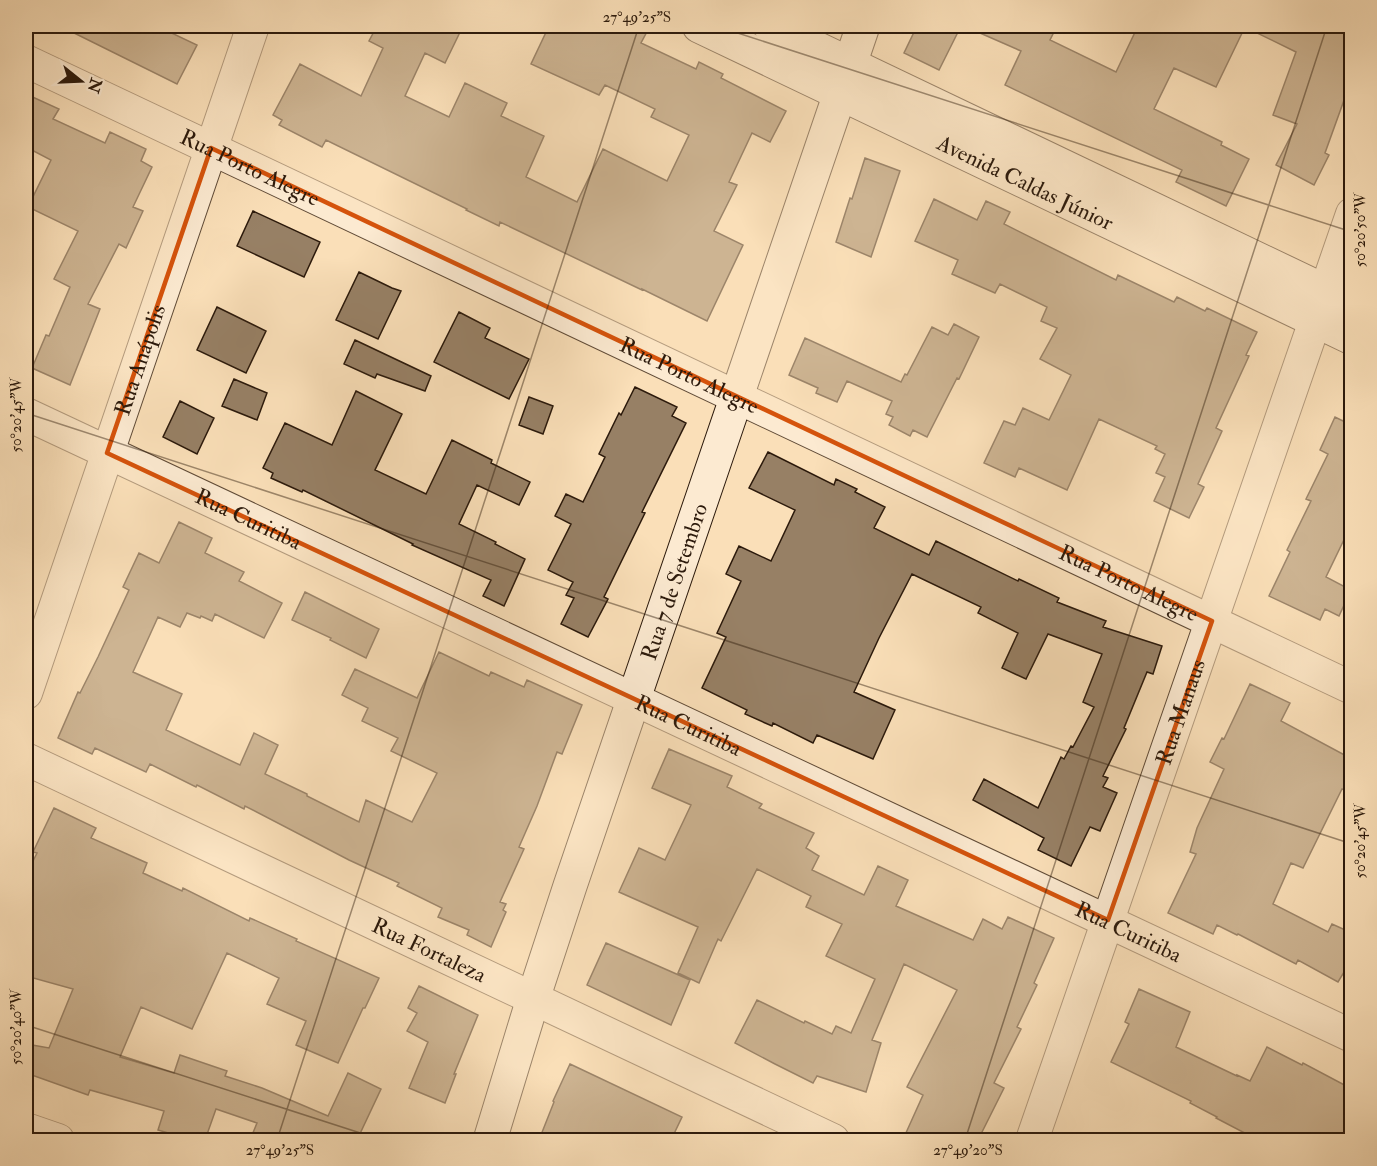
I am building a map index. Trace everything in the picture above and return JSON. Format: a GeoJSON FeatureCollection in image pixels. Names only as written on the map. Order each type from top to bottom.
{"type":"FeatureCollection","features":[{"type":"Feature","properties":{"kind":"street","name":"Rua Anápolis"},"geometry":{"type":"LineString","coordinates":[[26,693],[253,26]]}},
{"type":"Feature","properties":{"kind":"street","name":"Avenida Caldas Júnior"},"geometry":{"type":"LineString","coordinates":[[699,26],[846,79],[1331,305],[1352,338]]}},
{"type":"Feature","properties":{"kind":"street","name":"Avenida Caldas Júnior"},"geometry":{"type":"LineString","coordinates":[[770,26],[846,79]]}},
{"type":"Feature","properties":{"kind":"street","name":"Rua 7 de Setembro"},"geometry":{"type":"LineString","coordinates":[[490,1140],[570,886],[863,26]]}},
{"type":"Feature","properties":{"kind":"street","name":"Rua Porto Alegre"},"geometry":{"type":"LineString","coordinates":[[26,61],[1352,688]]}},
{"type":"Feature","properties":{"kind":"street","name":"Rua Manaus"},"geometry":{"type":"LineString","coordinates":[[1032,1140],[1212,621],[1331,305],[1352,214]]}},
{"type":"Feature","properties":{"kind":"street","name":"Rua Curitiba"},"geometry":{"type":"LineString","coordinates":[[26,414],[1352,1036]]}},
{"type":"Feature","properties":{"kind":"street","name":"Rua Fortaleza"},"geometry":{"type":"LineString","coordinates":[[26,759],[833,1140]]}},
{"type":"Feature","properties":{"kind":"street"},"geometry":{"type":"LineString","coordinates":[[26,1129],[58,1140]]}},
{"type":"Feature","properties":{"kind":"highlighted area"},"geometry":{"type":"Polygon","coordinates":[[[211,148],[1212,621],[1108,920],[107,453],[211,148]]]}},
{"type":"Feature","properties":{"kind":"building"},"geometry":{"type":"Polygon","coordinates":[[[60,26],[157,26],[197,45],[177,84],[60,26]]]}},
{"type":"Feature","properties":{"kind":"building"},"geometry":{"type":"Polygon","coordinates":[[[377,26],[463,26],[445,63],[425,53],[405,96],[449,117],[465,83],[507,103],[501,116],[544,136],[526,177],[577,202],[603,149],[667,181],[689,135],[651,117],[655,109],[605,85],[599,95],[531,64],[549,26],[650,26],[641,43],[696,69],[699,62],[723,74],[721,78],[786,111],[770,142],[752,133],[729,182],[737,185],[714,231],[743,245],[707,321],[500,222],[499,226],[326,140],[322,147],[279,125],[282,120],[273,115],[300,64],[361,96],[383,48],[369,41],[377,26]]]}},
{"type":"Feature","properties":{"kind":"building"},"geometry":{"type":"Polygon","coordinates":[[[917,26],[961,26],[939,70],[904,53],[917,26]]]}},
{"type":"Feature","properties":{"kind":"building"},"geometry":{"type":"Polygon","coordinates":[[[964,26],[1057,26],[1050,40],[1116,72],[1138,26],[1352,26],[1352,78],[1325,153],[1329,155],[1314,185],[1276,165],[1297,124],[1273,115],[1296,52],[1245,27],[1216,87],[1174,68],[1154,109],[1222,142],[1221,145],[1249,159],[1226,206],[1176,182],[1182,170],[1005,85],[1021,51],[964,26]]]}},
{"type":"Feature","properties":{"kind":"building"},"geometry":{"type":"Polygon","coordinates":[[[26,94],[59,109],[53,119],[105,143],[110,132],[146,149],[141,161],[152,167],[133,207],[143,211],[126,248],[119,244],[88,304],[100,309],[70,385],[32,368],[70,287],[54,279],[78,231],[28,207],[51,160],[26,147],[26,94]]]}},
{"type":"Feature","properties":{"kind":"building"},"geometry":{"type":"Polygon","coordinates":[[[865,158],[900,171],[871,257],[836,242],[865,158]]]}},
{"type":"Feature","properties":{"kind":"building"},"geometry":{"type":"Polygon","coordinates":[[[934,199],[977,220],[986,201],[1010,212],[1004,224],[1116,280],[1118,275],[1174,302],[1177,297],[1205,311],[1207,308],[1257,332],[1246,355],[1249,356],[1216,428],[1222,431],[1198,484],[1204,487],[1189,518],[1154,501],[1165,477],[1156,473],[1165,454],[1155,449],[1157,446],[1099,419],[1067,490],[1019,468],[1015,477],[984,463],[1004,421],[1015,425],[1023,408],[1049,420],[1071,375],[1040,359],[1057,328],[1041,321],[1047,307],[1000,284],[995,293],[952,274],[958,260],[915,241],[934,199]]]}},
{"type":"Feature","properties":{"kind":"building"},"geometry":{"type":"Polygon","coordinates":[[[253,211],[320,242],[304,277],[237,246],[253,211]]]}},
{"type":"Feature","properties":{"kind":"building"},"geometry":{"type":"Polygon","coordinates":[[[359,272],[401,291],[378,339],[336,320],[359,272]]]}},
{"type":"Feature","properties":{"kind":"building"},"geometry":{"type":"Polygon","coordinates":[[[217,307],[266,331],[246,373],[197,350],[217,307]]]}},
{"type":"Feature","properties":{"kind":"building"},"geometry":{"type":"Polygon","coordinates":[[[459,312],[490,328],[485,338],[529,359],[509,399],[434,362],[459,312]]]}},
{"type":"Feature","properties":{"kind":"building"},"geometry":{"type":"Polygon","coordinates":[[[954,324],[979,337],[927,437],[913,430],[910,436],[889,425],[893,417],[886,414],[892,401],[847,381],[837,402],[816,393],[818,388],[789,375],[805,338],[901,382],[932,327],[948,335],[954,324]]]}},
{"type":"Feature","properties":{"kind":"building"},"geometry":{"type":"Polygon","coordinates":[[[355,340],[431,376],[425,391],[377,374],[375,378],[344,364],[355,340]]]}},
{"type":"Feature","properties":{"kind":"building"},"geometry":{"type":"Polygon","coordinates":[[[234,379],[267,393],[257,420],[222,406],[234,379]]]}},
{"type":"Feature","properties":{"kind":"building"},"geometry":{"type":"Polygon","coordinates":[[[635,387],[677,407],[672,416],[686,423],[642,512],[645,513],[604,597],[608,599],[588,637],[561,624],[574,598],[566,595],[573,582],[548,570],[571,524],[555,516],[566,494],[583,502],[605,457],[599,454],[635,387]]]}},
{"type":"Feature","properties":{"kind":"building"},"geometry":{"type":"Polygon","coordinates":[[[356,391],[402,414],[375,470],[426,494],[452,440],[530,482],[519,505],[477,485],[459,524],[525,559],[504,606],[483,596],[491,580],[412,545],[303,490],[302,492],[271,478],[273,473],[263,468],[285,423],[332,445],[356,391]]]}},
{"type":"Feature","properties":{"kind":"building"},"geometry":{"type":"Polygon","coordinates":[[[529,397],[553,406],[543,434],[519,425],[529,397]]]}},
{"type":"Feature","properties":{"kind":"building"},"geometry":{"type":"Polygon","coordinates":[[[180,401],[214,418],[197,454],[163,437],[180,401]]]}},
{"type":"Feature","properties":{"kind":"building"},"geometry":{"type":"Polygon","coordinates":[[[1352,402],[1352,523],[1326,577],[1351,590],[1339,616],[1325,609],[1320,620],[1269,596],[1290,552],[1287,550],[1311,501],[1306,499],[1328,454],[1320,450],[1335,417],[1343,421],[1352,402]]]}},
{"type":"Feature","properties":{"kind":"building"},"geometry":{"type":"Polygon","coordinates":[[[768,452],[834,485],[836,479],[857,489],[855,492],[885,507],[874,528],[929,555],[936,541],[1018,581],[1019,579],[1059,598],[1057,602],[1106,621],[1103,627],[1162,646],[1153,674],[1147,672],[1124,728],[1126,729],[1103,776],[1108,778],[1103,787],[1117,793],[1100,831],[1090,827],[1071,866],[1038,850],[1044,838],[973,800],[984,779],[1038,808],[1061,757],[1064,759],[1071,746],[1073,747],[1094,707],[1083,702],[1102,654],[1048,634],[1026,679],[1002,668],[1018,633],[978,613],[981,607],[912,574],[854,692],[895,710],[873,759],[817,735],[813,743],[773,723],[772,726],[745,714],[747,710],[702,688],[726,637],[717,633],[741,581],[726,574],[739,546],[771,561],[795,510],[749,488],[768,452]]]}},
{"type":"Feature","properties":{"kind":"building"},"geometry":{"type":"Polygon","coordinates":[[[179,522],[212,538],[205,553],[244,572],[239,581],[282,603],[264,638],[215,614],[212,621],[187,613],[180,627],[158,617],[133,672],[182,694],[166,730],[240,765],[254,733],[278,745],[265,774],[359,822],[366,800],[412,822],[437,773],[391,751],[398,738],[362,721],[368,708],[342,695],[355,669],[417,698],[439,652],[489,676],[491,672],[524,687],[527,680],[582,705],[562,754],[557,752],[519,847],[524,849],[500,902],[506,904],[503,910],[506,912],[491,947],[467,935],[469,930],[438,917],[442,908],[397,886],[399,883],[245,806],[244,809],[150,764],[146,772],[95,748],[92,754],[58,738],[78,692],[80,693],[129,590],[123,587],[139,553],[159,563],[179,522]]]}},
{"type":"Feature","properties":{"kind":"building"},"geometry":{"type":"Polygon","coordinates":[[[305,592],[379,629],[366,658],[330,640],[331,638],[292,620],[305,592]]]}},
{"type":"Feature","properties":{"kind":"building"},"geometry":{"type":"Polygon","coordinates":[[[1250,684],[1290,703],[1281,721],[1352,759],[1352,793],[1342,789],[1303,868],[1291,863],[1273,904],[1328,932],[1332,924],[1352,933],[1352,959],[1338,982],[1298,960],[1296,964],[1217,925],[1213,934],[1168,913],[1196,854],[1190,852],[1197,828],[1224,769],[1210,762],[1222,738],[1224,739],[1250,684]]]}},
{"type":"Feature","properties":{"kind":"building"},"geometry":{"type":"Polygon","coordinates":[[[669,749],[732,776],[727,787],[762,804],[759,808],[814,833],[806,848],[819,856],[812,870],[864,895],[878,866],[908,880],[896,906],[973,940],[983,919],[1002,929],[1008,917],[1054,938],[1034,983],[1037,985],[1017,1027],[1021,1029],[994,1083],[1004,1088],[978,1140],[917,1140],[905,1135],[923,1095],[907,1087],[957,990],[904,964],[872,1040],[881,1043],[866,1092],[817,1076],[813,1083],[735,1043],[757,1000],[832,1034],[836,1026],[851,1033],[875,979],[826,956],[842,924],[806,907],[811,896],[757,869],[721,941],[718,939],[699,983],[678,973],[698,927],[619,892],[639,848],[665,860],[691,805],[652,788],[669,749]]]}},
{"type":"Feature","properties":{"kind":"building"},"geometry":{"type":"Polygon","coordinates":[[[54,808],[96,828],[91,838],[147,863],[143,873],[182,891],[183,888],[249,921],[250,918],[379,978],[338,1063],[296,1045],[306,1021],[267,1004],[279,978],[227,953],[192,1029],[141,1007],[120,1057],[174,1073],[180,1055],[227,1071],[225,1076],[262,1088],[328,1116],[348,1073],[381,1089],[357,1140],[250,1140],[257,1123],[216,1109],[205,1140],[192,1140],[158,1130],[164,1111],[90,1090],[88,1095],[26,1073],[26,1044],[49,1048],[73,989],[26,976],[26,875],[37,853],[33,852],[54,808]]]}},
{"type":"Feature","properties":{"kind":"building"},"geometry":{"type":"Polygon","coordinates":[[[606,943],[690,980],[671,1025],[587,985],[606,943]]]}},
{"type":"Feature","properties":{"kind":"building"},"geometry":{"type":"Polygon","coordinates":[[[419,986],[478,1015],[445,1103],[409,1088],[428,1042],[407,1031],[417,1013],[408,1008],[419,986]]]}},
{"type":"Feature","properties":{"kind":"building"},"geometry":{"type":"Polygon","coordinates":[[[1139,989],[1190,1012],[1176,1047],[1237,1076],[1250,1081],[1267,1047],[1352,1089],[1352,1140],[1258,1140],[1190,1103],[1191,1101],[1111,1062],[1129,1024],[1125,1022],[1139,989]]]}},
{"type":"Feature","properties":{"kind":"building"},"geometry":{"type":"Polygon","coordinates":[[[570,1064],[682,1117],[671,1140],[539,1140],[570,1064]]]}}]}
